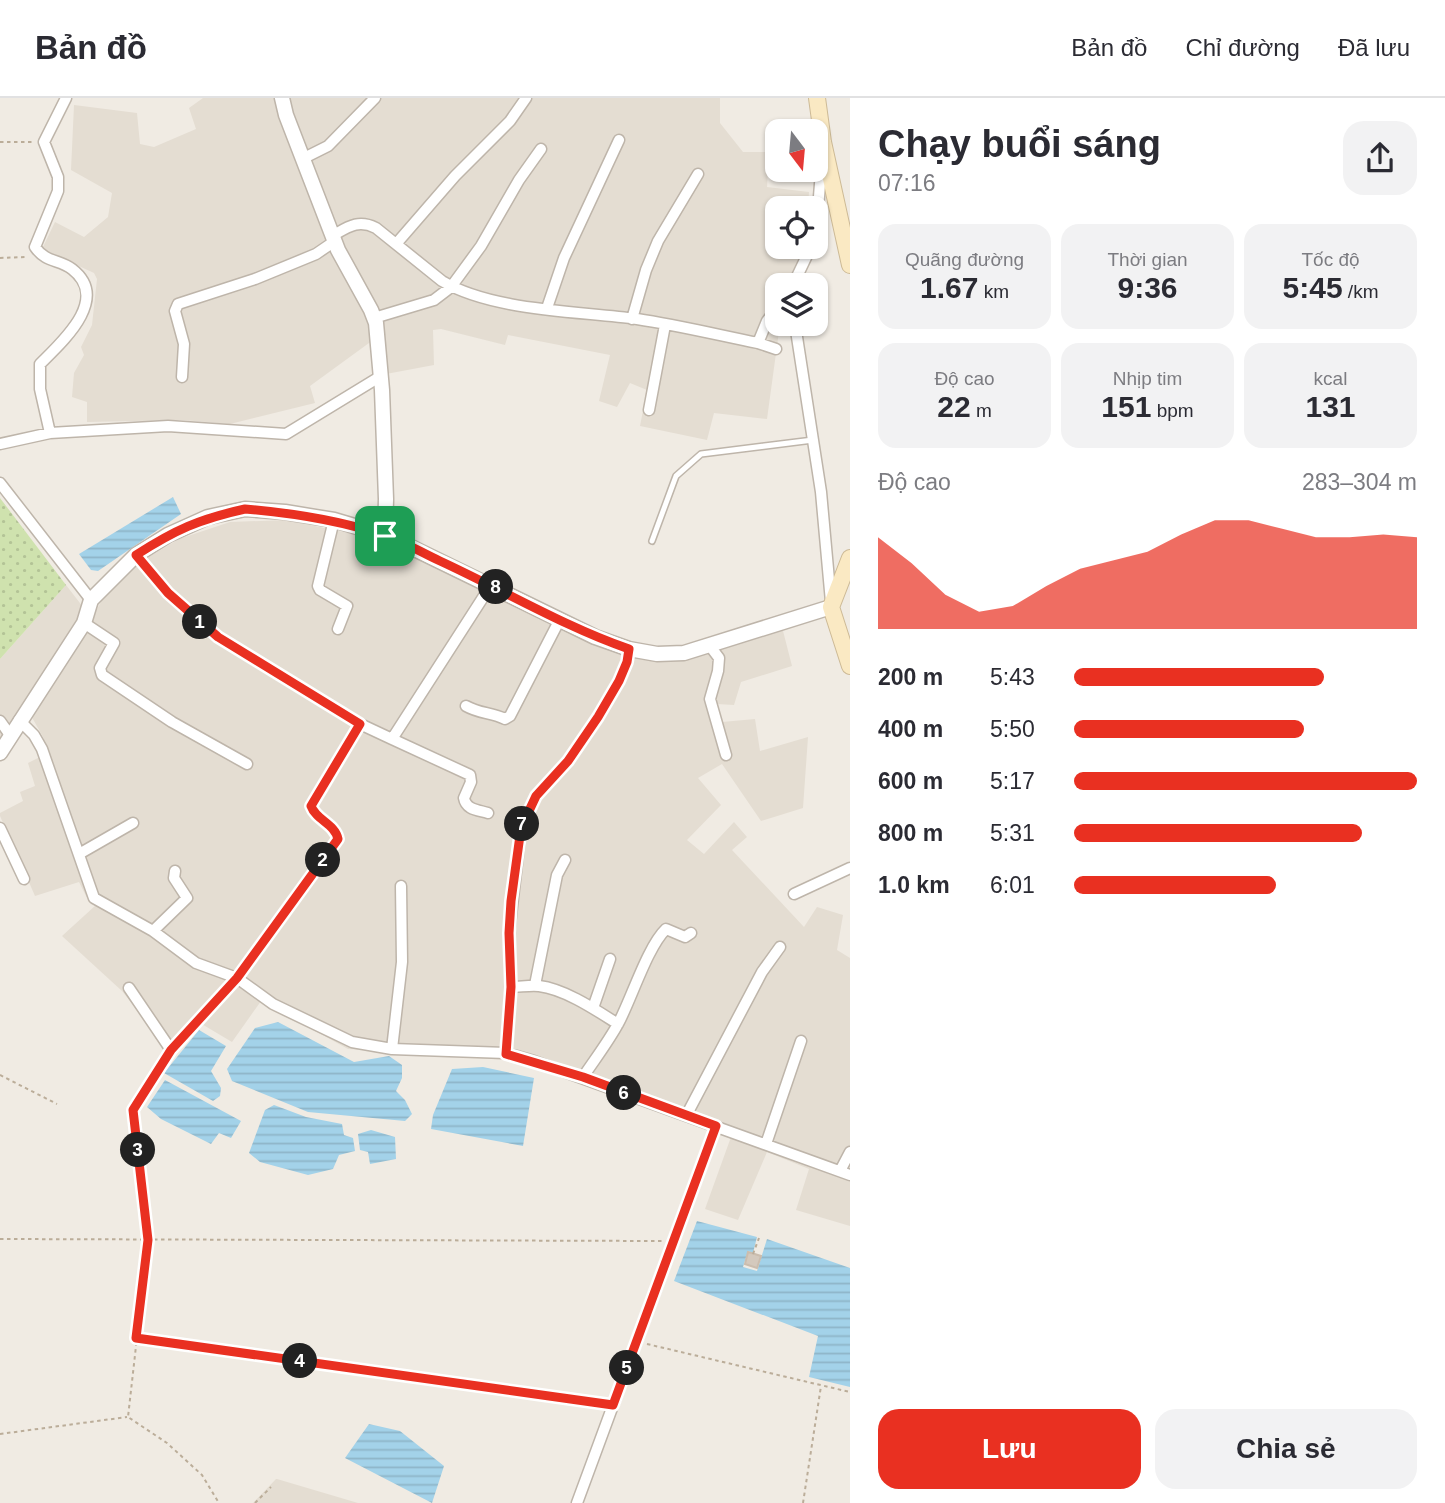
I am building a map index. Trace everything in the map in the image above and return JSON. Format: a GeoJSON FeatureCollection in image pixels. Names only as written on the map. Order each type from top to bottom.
{"type":"FeatureCollection","features":[{"type":"Feature","properties":{"kind":"main road"},"geometry":{"type":"LineString","coordinates":[[817,98],[820,119]]}},
{"type":"Feature","properties":{"kind":"main road"},"geometry":{"type":"LineString","coordinates":[[828,165],[850,265]]}},
{"type":"Feature","properties":{"kind":"main road"},"geometry":{"type":"LineString","coordinates":[[850,558],[831,607],[850,666]]}},
{"type":"Feature","properties":{"kind":"street"},"geometry":{"type":"LineString","coordinates":[[50,433],[40,389],[40,364],[74,331],[85,308],[85,285],[72,269],[41,256],[35,247],[58,191],[58,177],[44,142],[66,98]]}},
{"type":"Feature","properties":{"kind":"street"},"geometry":{"type":"LineString","coordinates":[[282,98],[302,159],[334,238],[374,318],[381,376],[385,536]]}},
{"type":"Feature","properties":{"kind":"street"},"geometry":{"type":"LineString","coordinates":[[302,159],[328,146],[375,98]]}},
{"type":"Feature","properties":{"kind":"street"},"geometry":{"type":"LineString","coordinates":[[396,244],[455,176],[510,121],[526,98]]}},
{"type":"Feature","properties":{"kind":"street"},"geometry":{"type":"LineString","coordinates":[[547,308],[564,258],[619,140]]}},
{"type":"Feature","properties":{"kind":"street"},"geometry":{"type":"LineString","coordinates":[[374,318],[434,300],[451,287],[481,246],[519,180],[541,149]]}},
{"type":"Feature","properties":{"kind":"street"},"geometry":{"type":"LineString","coordinates":[[632,319],[657,241],[698,174]]}},
{"type":"Feature","properties":{"kind":"street"},"geometry":{"type":"LineString","coordinates":[[182,377],[184,344],[175,311],[178,304],[255,279],[316,254],[356,223],[367,224],[451,287],[484,299],[632,319],[758,343],[776,349]]}},
{"type":"Feature","properties":{"kind":"street"},"geometry":{"type":"LineString","coordinates":[[649,410],[665,325]]}},
{"type":"Feature","properties":{"kind":"street"},"geometry":{"type":"LineString","coordinates":[[758,343],[765,326]]}},
{"type":"Feature","properties":{"kind":"street"},"geometry":{"type":"LineString","coordinates":[[0,752],[84,623],[91,600],[136,555],[168,535],[208,517],[245,509],[334,520],[385,536],[491,585],[559,621],[629,649],[657,654],[684,653],[710,646],[831,607],[821,492],[796,336]]}},
{"type":"Feature","properties":{"kind":"street"},"geometry":{"type":"LineString","coordinates":[[0,444],[50,433],[168,426],[286,434],[381,376]]}},
{"type":"Feature","properties":{"kind":"street"},"geometry":{"type":"LineString","coordinates":[[0,483],[91,600]]}},
{"type":"Feature","properties":{"kind":"street"},"geometry":{"type":"LineString","coordinates":[[334,520],[318,586],[320,590],[347,606],[338,629]]}},
{"type":"Feature","properties":{"kind":"street"},"geometry":{"type":"LineString","coordinates":[[136,555],[168,593],[218,637],[360,724],[470,775],[471,782],[464,797],[466,805],[488,813]]}},
{"type":"Feature","properties":{"kind":"street"},"geometry":{"type":"LineString","coordinates":[[392,739],[491,585]]}},
{"type":"Feature","properties":{"kind":"street"},"geometry":{"type":"LineString","coordinates":[[466,706],[481,714],[491,713],[505,719],[510,716],[559,621]]}},
{"type":"Feature","properties":{"kind":"street"},"geometry":{"type":"LineString","coordinates":[[84,623],[114,643],[100,668],[102,675],[172,722],[247,764]]}},
{"type":"Feature","properties":{"kind":"street"},"geometry":{"type":"LineString","coordinates":[[710,646],[719,658],[710,699],[726,755]]}},
{"type":"Feature","properties":{"kind":"street"},"geometry":{"type":"LineString","coordinates":[[506,1054],[511,987],[509,933],[521,828],[536,796],[568,761],[598,717],[619,681],[629,649]]}},
{"type":"Feature","properties":{"kind":"street"},"geometry":{"type":"LineString","coordinates":[[19,720],[34,735],[42,749],[94,898],[153,931],[197,963],[237,978],[272,1004],[352,1042],[392,1049],[506,1054],[583,1077],[845,1173],[850,1152]]}},
{"type":"Feature","properties":{"kind":"street"},"geometry":{"type":"LineString","coordinates":[[0,721],[10,735]]}},
{"type":"Feature","properties":{"kind":"street"},"geometry":{"type":"LineString","coordinates":[[129,988],[171,1050],[237,978],[338,839],[336,832],[311,806],[360,724]]}},
{"type":"Feature","properties":{"kind":"street"},"geometry":{"type":"LineString","coordinates":[[79,854],[133,822]]}},
{"type":"Feature","properties":{"kind":"street"},"geometry":{"type":"LineString","coordinates":[[0,828],[24,879]]}},
{"type":"Feature","properties":{"kind":"street"},"geometry":{"type":"LineString","coordinates":[[535,985],[557,874],[565,860]]}},
{"type":"Feature","properties":{"kind":"street"},"geometry":{"type":"LineString","coordinates":[[794,894],[850,868]]}},
{"type":"Feature","properties":{"kind":"street"},"geometry":{"type":"LineString","coordinates":[[153,931],[187,898],[174,878],[175,871]]}},
{"type":"Feature","properties":{"kind":"street"},"geometry":{"type":"LineString","coordinates":[[392,1049],[402,962],[401,886]]}},
{"type":"Feature","properties":{"kind":"street"},"geometry":{"type":"LineString","coordinates":[[583,1077],[618,1024],[654,944],[663,931],[671,930],[685,937],[691,933]]}},
{"type":"Feature","properties":{"kind":"street"},"geometry":{"type":"LineString","coordinates":[[686,1116],[762,972],[780,947]]}},
{"type":"Feature","properties":{"kind":"street"},"geometry":{"type":"LineString","coordinates":[[593,1008],[610,959]]}},
{"type":"Feature","properties":{"kind":"street"},"geometry":{"type":"LineString","coordinates":[[511,987],[547,987],[593,1008],[618,1024]]}},
{"type":"Feature","properties":{"kind":"street"},"geometry":{"type":"LineString","coordinates":[[766,1144],[802,1041]]}},
{"type":"Feature","properties":{"kind":"street"},"geometry":{"type":"LineString","coordinates":[[577,1503],[716,1126]]}},
{"type":"Feature","properties":{"kind":"lane"},"geometry":{"type":"LineString","coordinates":[[652,541],[676,476],[701,454],[813,440]]}},
{"type":"Feature","properties":{"kind":"path"},"geometry":{"type":"LineString","coordinates":[[0,142],[44,142]]}},
{"type":"Feature","properties":{"kind":"path"},"geometry":{"type":"LineString","coordinates":[[0,258],[41,256]]}},
{"type":"Feature","properties":{"kind":"path"},"geometry":{"type":"LineString","coordinates":[[128,1417],[148,1240],[133,1110],[171,1050]]}},
{"type":"Feature","properties":{"kind":"path"},"geometry":{"type":"LineString","coordinates":[[0,1075],[57,1104]]}},
{"type":"Feature","properties":{"kind":"path"},"geometry":{"type":"LineString","coordinates":[[754,1254],[759,1238]]}},
{"type":"Feature","properties":{"kind":"path"},"geometry":{"type":"LineString","coordinates":[[0,1240],[674,1241]]}},
{"type":"Feature","properties":{"kind":"path"},"geometry":{"type":"LineString","coordinates":[[136,1338],[613,1405]]}},
{"type":"Feature","properties":{"kind":"path"},"geometry":{"type":"LineString","coordinates":[[636,1341],[850,1392]]}},
{"type":"Feature","properties":{"kind":"path"},"geometry":{"type":"LineString","coordinates":[[803,1503],[821,1385]]}},
{"type":"Feature","properties":{"kind":"path"},"geometry":{"type":"LineString","coordinates":[[0,1434],[128,1417],[167,1443],[202,1475],[219,1503]]}},
{"type":"Feature","properties":{"kind":"path"},"geometry":{"type":"LineString","coordinates":[[255,1503],[271,1487]]}},
{"type":"Feature","properties":{"kind":"shaded area"},"geometry":{"type":"Polygon","coordinates":[[[203,98],[720,98],[720,123],[743,152],[765,152],[767,187],[809,192],[809,196],[765,196],[765,259],[798,259],[792,273],[765,273],[765,336],[778,336],[767,419],[714,413],[707,440],[640,426],[647,390],[630,383],[617,407],[599,401],[610,355],[508,335],[505,345],[441,329],[433,330],[434,365],[386,374],[380,335],[310,386],[315,403],[230,424],[182,420],[87,422],[87,402],[72,397],[74,373],[84,355],[81,347],[92,325],[97,279],[94,273],[42,249],[55,222],[84,237],[108,217],[112,193],[71,170],[74,105],[137,113],[140,144],[154,147],[196,129],[189,108],[203,98]]]}},
{"type":"Feature","properties":{"kind":"shaded area"},"geometry":{"type":"Polygon","coordinates":[[[286,520],[387,541],[472,586],[616,650],[656,657],[782,627],[792,666],[741,682],[734,705],[717,704],[722,722],[755,719],[760,751],[808,737],[803,808],[761,821],[722,764],[698,778],[721,805],[687,840],[704,854],[734,822],[747,837],[732,850],[804,927],[817,907],[843,915],[837,950],[850,958],[850,1226],[796,1210],[809,1169],[767,1152],[738,1220],[705,1209],[731,1137],[519,1061],[348,1049],[261,1001],[232,1042],[200,1023],[173,1055],[122,991],[62,936],[96,905],[87,898],[79,882],[35,896],[0,816],[0,813],[23,801],[20,792],[35,786],[28,763],[48,753],[43,737],[29,712],[83,634],[106,593],[132,567],[179,539],[230,522],[286,520]]]}},
{"type":"Feature","properties":{"kind":"shaded area"},"geometry":{"type":"Polygon","coordinates":[[[66,585],[83,607],[78,623],[0,742],[0,659],[66,585]]]}},
{"type":"Feature","properties":{"kind":"shaded area"},"geometry":{"type":"Polygon","coordinates":[[[277,1479],[358,1503],[253,1503],[277,1479]]]}},
{"type":"Feature","properties":{"kind":"green space"},"geometry":{"type":"Polygon","coordinates":[[[0,498],[66,585],[0,659],[0,498]]]}},
{"type":"Feature","properties":{"kind":"water"},"geometry":{"type":"Polygon","coordinates":[[[173,497],[181,514],[98,571],[91,570],[79,554],[173,497]]]}},
{"type":"Feature","properties":{"kind":"water"},"geometry":{"type":"Polygon","coordinates":[[[278,1022],[354,1062],[389,1056],[402,1065],[402,1078],[396,1091],[405,1100],[412,1114],[405,1121],[308,1112],[232,1081],[227,1069],[255,1028],[278,1022]]]}},
{"type":"Feature","properties":{"kind":"water"},"geometry":{"type":"Polygon","coordinates":[[[199,1030],[226,1046],[211,1071],[221,1088],[220,1096],[213,1101],[164,1073],[199,1030]]]}},
{"type":"Feature","properties":{"kind":"water"},"geometry":{"type":"Polygon","coordinates":[[[483,1067],[534,1078],[523,1146],[431,1129],[433,1115],[452,1069],[483,1067]]]}},
{"type":"Feature","properties":{"kind":"water"},"geometry":{"type":"Polygon","coordinates":[[[165,1080],[241,1121],[231,1138],[219,1133],[211,1144],[161,1119],[147,1107],[165,1080]]]}},
{"type":"Feature","properties":{"kind":"water"},"geometry":{"type":"Polygon","coordinates":[[[274,1105],[306,1117],[342,1124],[344,1135],[353,1138],[355,1151],[339,1155],[333,1169],[308,1175],[260,1162],[249,1153],[265,1110],[274,1105]]]}},
{"type":"Feature","properties":{"kind":"water"},"geometry":{"type":"Polygon","coordinates":[[[371,1130],[395,1137],[396,1159],[370,1164],[368,1152],[360,1150],[358,1134],[371,1130]]]}},
{"type":"Feature","properties":{"kind":"water"},"geometry":{"type":"Polygon","coordinates":[[[697,1221],[757,1237],[753,1253],[748,1251],[743,1267],[757,1271],[767,1239],[850,1268],[850,1387],[809,1377],[818,1336],[674,1281],[697,1221]]]}},
{"type":"Feature","properties":{"kind":"water"},"geometry":{"type":"Polygon","coordinates":[[[369,1424],[400,1431],[444,1466],[432,1503],[345,1458],[369,1424]]]}},
{"type":"Feature","properties":{"kind":"building"},"geometry":{"type":"Polygon","coordinates":[[[748,1252],[761,1256],[757,1268],[745,1264],[748,1252]]]}},
{"type":"Feature","properties":{"kind":"route"},"geometry":{"type":"LineString","coordinates":[[245,509],[334,520],[385,536],[491,585],[559,621],[629,649],[619,681],[598,717],[559,773],[536,796],[521,828],[511,901],[511,987],[506,1054],[534,1060],[716,1126],[613,1405],[136,1338],[148,1240],[133,1110],[171,1050],[237,978],[338,839],[336,832],[311,810],[311,806],[360,724],[218,637],[168,593],[136,555],[168,535],[208,517],[245,509]]}}]}
